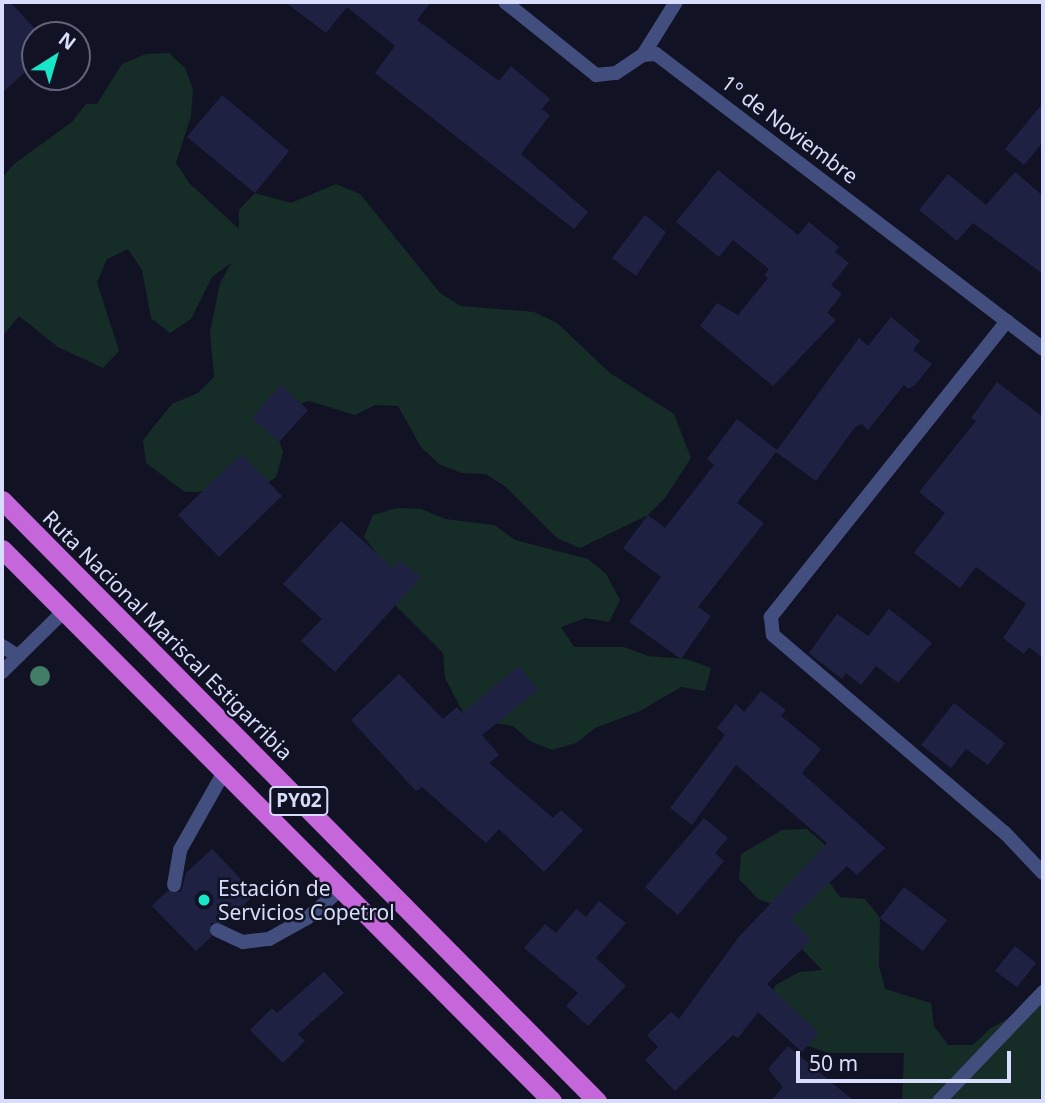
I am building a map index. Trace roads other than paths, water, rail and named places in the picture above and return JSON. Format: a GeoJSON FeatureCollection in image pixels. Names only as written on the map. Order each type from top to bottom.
{"type":"FeatureCollection","features":[{"type":"Feature","properties":{"kind":"highway","name":"Ruta Nacional Mariscal Estigarribia"},"geometry":{"type":"LineString","coordinates":[[2,500],[597,1101]]}},
{"type":"Feature","properties":{"kind":"highway","name":"PY02"},"geometry":{"type":"LineString","coordinates":[[2,549],[552,1101]]}},
{"type":"Feature","properties":{"kind":"street"},"geometry":{"type":"LineString","coordinates":[[505,2],[596,75],[616,73],[643,55],[676,2]]}},
{"type":"Feature","properties":{"kind":"street","name":"1º de Noviembre"},"geometry":{"type":"LineString","coordinates":[[643,55],[656,54],[1043,349]]}},
{"type":"Feature","properties":{"kind":"street"},"geometry":{"type":"LineString","coordinates":[[1007,321],[771,617],[773,635],[1004,833],[1043,873]]}},
{"type":"Feature","properties":{"kind":"street"},"geometry":{"type":"LineString","coordinates":[[2,672],[64,611]]}},
{"type":"Feature","properties":{"kind":"street"},"geometry":{"type":"LineString","coordinates":[[2,646],[18,656]]}},
{"type":"Feature","properties":{"kind":"street"},"geometry":{"type":"LineString","coordinates":[[174,885],[180,850],[224,772]]}},
{"type":"Feature","properties":{"kind":"street"},"geometry":{"type":"LineString","coordinates":[[217,930],[243,942],[269,939],[307,918],[341,889]]}},
{"type":"Feature","properties":{"kind":"street"},"geometry":{"type":"LineString","coordinates":[[939,1101],[1043,992]]}},
{"type":"Feature","properties":{"kind":"place","name":"Estación de Servicios Copetrol"},"geometry":{"type":"Point","coordinates":[204,900]}}]}
